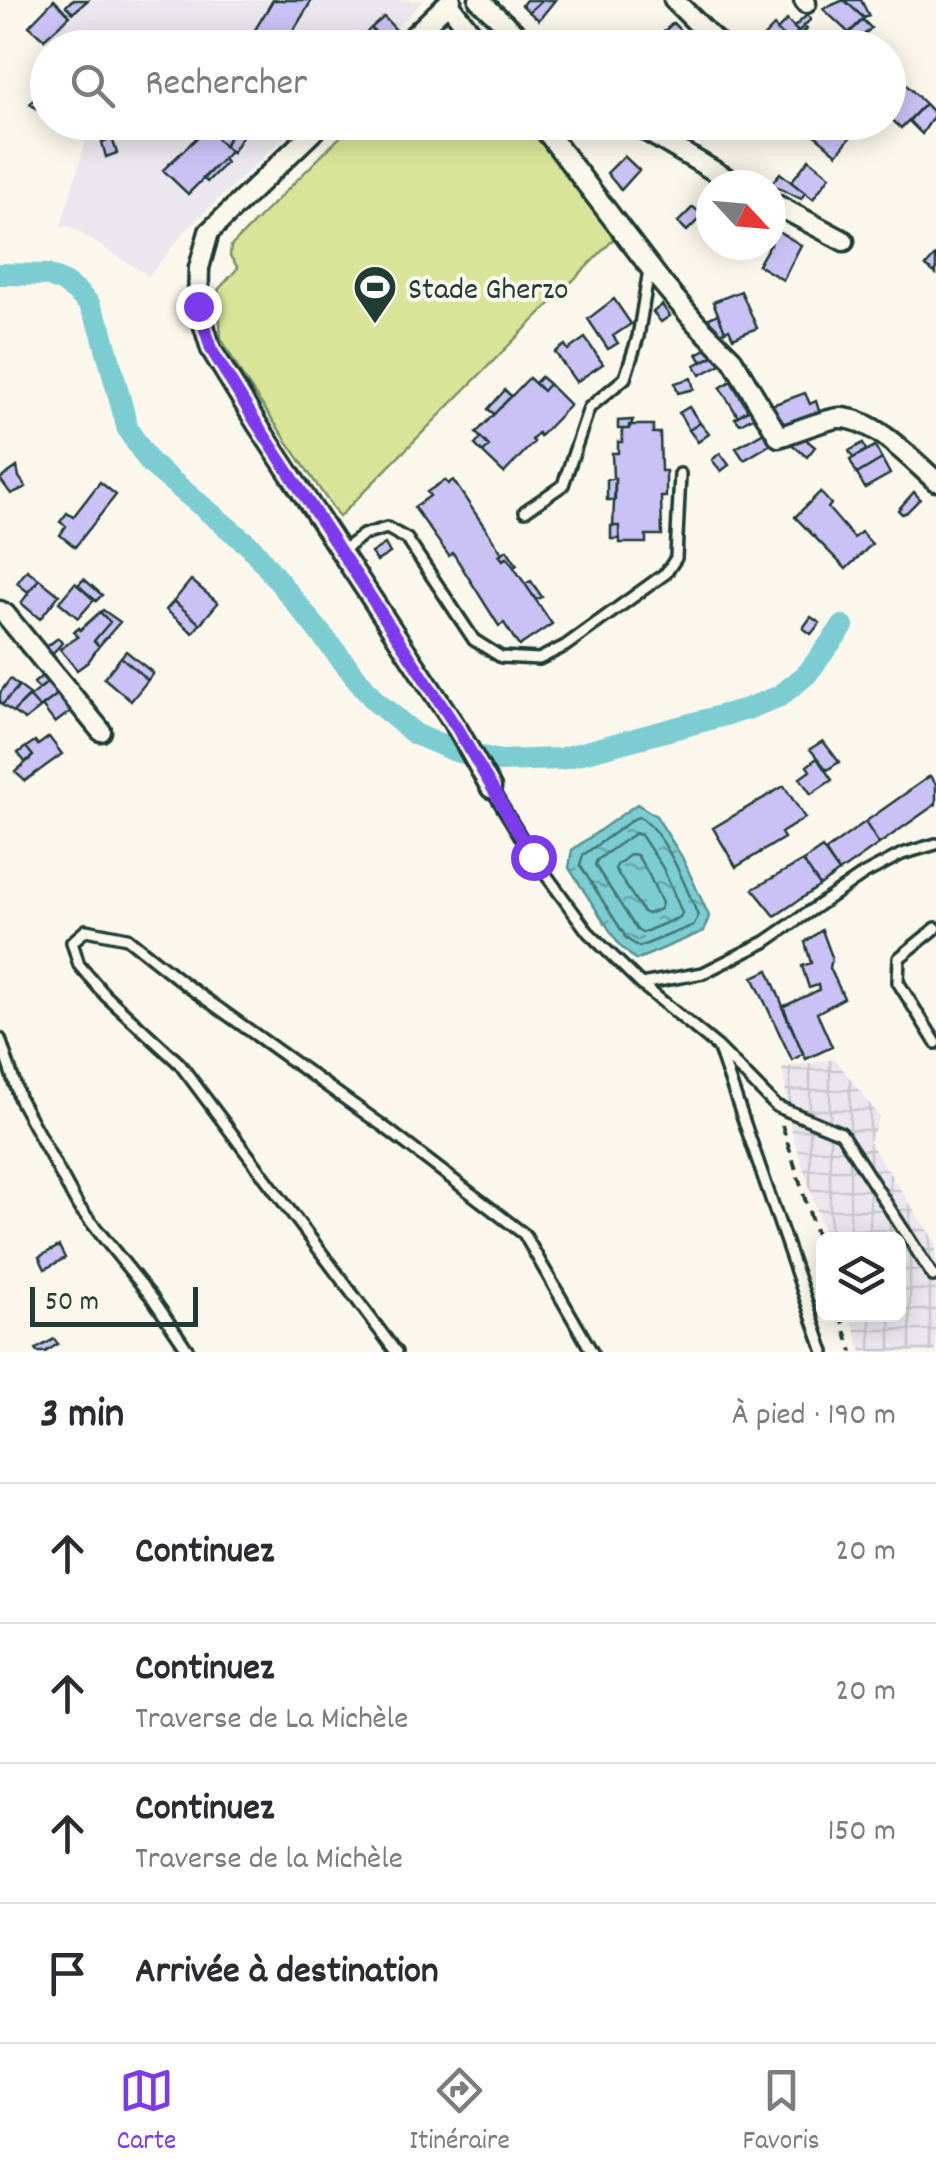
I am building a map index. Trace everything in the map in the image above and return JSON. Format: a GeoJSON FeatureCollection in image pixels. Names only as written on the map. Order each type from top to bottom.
{"type":"FeatureCollection","features":[{"type":"Feature","properties":{"kind":"street"},"geometry":{"type":"LineString","coordinates":[[480,0],[512,30]]}},
{"type":"Feature","properties":{"kind":"street"},"geometry":{"type":"LineString","coordinates":[[674,0],[704,30]]}},
{"type":"Feature","properties":{"kind":"street"},"geometry":{"type":"LineString","coordinates":[[420,30],[449,2],[470,30]]}},
{"type":"Feature","properties":{"kind":"street"},"geometry":{"type":"LineString","coordinates":[[304,140],[209,232],[199,268],[198,306],[211,349],[458,730],[491,788]]}},
{"type":"Feature","properties":{"kind":"street"},"geometry":{"type":"LineString","coordinates":[[553,140],[650,267],[732,359],[779,437],[839,418],[866,424],[936,481]]}},
{"type":"Feature","properties":{"kind":"street"},"geometry":{"type":"LineString","coordinates":[[662,140],[713,170]]}},
{"type":"Feature","properties":{"kind":"street"},"geometry":{"type":"LineString","coordinates":[[786,210],[844,241]]}},
{"type":"Feature","properties":{"kind":"street"},"geometry":{"type":"LineString","coordinates":[[0,611],[102,731]]}},
{"type":"Feature","properties":{"kind":"lane"},"geometry":{"type":"LineString","coordinates":[[525,511],[564,486],[588,408],[625,378],[638,337],[650,267]]}},
{"type":"Feature","properties":{"kind":"lane"},"geometry":{"type":"LineString","coordinates":[[342,550],[362,535],[388,528],[407,540],[474,640],[501,656],[539,659],[566,646],[666,573],[676,558],[680,474]]}},
{"type":"Feature","properties":{"kind":"lane"},"geometry":{"type":"LineString","coordinates":[[491,788],[533,857],[588,932],[641,984],[718,1047],[776,1106],[842,1132],[934,1276]]}},
{"type":"Feature","properties":{"kind":"lane"},"geometry":{"type":"LineString","coordinates":[[641,984],[703,973],[765,942],[864,874],[902,854],[936,844]]}},
{"type":"Feature","properties":{"kind":"lane"},"geometry":{"type":"LineString","coordinates":[[936,928],[900,958],[898,982],[936,1043]]}},
{"type":"Feature","properties":{"kind":"lane"},"geometry":{"type":"LineString","coordinates":[[396,1352],[179,1063],[105,995],[79,965],[72,942],[86,930],[128,938],[524,1234],[592,1352]]}},
{"type":"Feature","properties":{"kind":"lane"},"geometry":{"type":"LineString","coordinates":[[0,1039],[20,1100],[78,1206],[154,1299],[189,1352]]}},
{"type":"Feature","properties":{"kind":"lane"},"geometry":{"type":"LineString","coordinates":[[718,1047],[824,1352]]}},
{"type":"Feature","properties":{"kind":"path"},"geometry":{"type":"LineString","coordinates":[[805,1],[818,16],[805,30]]}},
{"type":"Feature","properties":{"kind":"path"},"geometry":{"type":"LineString","coordinates":[[776,1106],[816,1234]]}},
{"type":"Feature","properties":{"kind":"path"},"geometry":{"type":"LineString","coordinates":[[843,1322],[852,1352]]}},
{"type":"Feature","properties":{"kind":"shaded area"},"geometry":{"type":"Polygon","coordinates":[[[88,0],[424,0],[394,30],[54,30],[88,0]]]}},
{"type":"Feature","properties":{"kind":"shaded area"},"geometry":{"type":"Polygon","coordinates":[[[86,140],[281,140],[186,230],[149,276],[69,226],[61,227],[86,140]]]}},
{"type":"Feature","properties":{"kind":"shaded area"},"geometry":{"type":"Polygon","coordinates":[[[835,1059],[880,1117],[869,1142],[936,1243],[936,1352],[862,1352],[852,1322],[906,1322],[906,1232],[824,1232],[792,1133],[782,1068],[835,1059]]]}},
{"type":"Feature","properties":{"kind":"green space","name":"Stade Gherzo"},"geometry":{"type":"Polygon","coordinates":[[[337,140],[544,140],[617,236],[339,517],[243,377],[221,338],[218,290],[238,268],[230,256],[231,246],[337,140]]]}},
{"type":"Feature","properties":{"kind":"water"},"geometry":{"type":"Polygon","coordinates":[[[637,804],[656,816],[682,857],[709,916],[704,931],[636,960],[620,946],[569,868],[572,850],[637,804]]]}},
{"type":"Feature","properties":{"kind":"building"},"geometry":{"type":"Polygon","coordinates":[[[54,0],[70,16],[54,30],[34,30],[29,26],[54,0]]]}},
{"type":"Feature","properties":{"kind":"building"},"geometry":{"type":"Polygon","coordinates":[[[72,0],[88,0],[73,13],[66,6],[72,0]]]}},
{"type":"Feature","properties":{"kind":"building"},"geometry":{"type":"Polygon","coordinates":[[[273,0],[312,0],[294,30],[255,30],[273,0]]]}},
{"type":"Feature","properties":{"kind":"building"},"geometry":{"type":"Polygon","coordinates":[[[526,0],[542,0],[529,12],[522,5],[526,0]]]}},
{"type":"Feature","properties":{"kind":"building"},"geometry":{"type":"Polygon","coordinates":[[[542,0],[555,0],[539,20],[529,12],[542,0]]]}},
{"type":"Feature","properties":{"kind":"building"},"geometry":{"type":"Polygon","coordinates":[[[844,0],[861,0],[869,16],[864,18],[844,0]]]}},
{"type":"Feature","properties":{"kind":"building"},"geometry":{"type":"Polygon","coordinates":[[[844,0],[864,18],[852,30],[846,30],[823,9],[844,0]]]}},
{"type":"Feature","properties":{"kind":"building"},"geometry":{"type":"Polygon","coordinates":[[[807,15],[811,19],[800,30],[794,27],[807,15]]]}},
{"type":"Feature","properties":{"kind":"building"},"geometry":{"type":"Polygon","coordinates":[[[384,17],[395,29],[373,30],[384,17]]]}},
{"type":"Feature","properties":{"kind":"building"},"geometry":{"type":"Polygon","coordinates":[[[787,20],[796,30],[777,30],[787,20]]]}},
{"type":"Feature","properties":{"kind":"building"},"geometry":{"type":"Polygon","coordinates":[[[863,20],[871,28],[869,30],[852,30],[863,20]]]}},
{"type":"Feature","properties":{"kind":"building"},"geometry":{"type":"Polygon","coordinates":[[[906,84],[925,104],[906,123],[906,84]]]}},
{"type":"Feature","properties":{"kind":"building"},"geometry":{"type":"Polygon","coordinates":[[[925,104],[935,114],[922,134],[909,121],[925,104]]]}},
{"type":"Feature","properties":{"kind":"building"},"geometry":{"type":"Polygon","coordinates":[[[113,140],[117,153],[106,157],[102,142],[113,140]]]}},
{"type":"Feature","properties":{"kind":"building"},"geometry":{"type":"Polygon","coordinates":[[[194,140],[218,140],[230,152],[188,194],[163,170],[194,140]]]}},
{"type":"Feature","properties":{"kind":"building"},"geometry":{"type":"Polygon","coordinates":[[[228,140],[240,140],[232,153],[224,146],[228,140]]]}},
{"type":"Feature","properties":{"kind":"building"},"geometry":{"type":"Polygon","coordinates":[[[821,140],[848,140],[837,154],[821,140]]]}},
{"type":"Feature","properties":{"kind":"building"},"geometry":{"type":"Polygon","coordinates":[[[624,156],[639,170],[621,190],[607,173],[624,156]]]}},
{"type":"Feature","properties":{"kind":"building"},"geometry":{"type":"Polygon","coordinates":[[[223,159],[226,163],[207,182],[203,178],[223,159]]]}},
{"type":"Feature","properties":{"kind":"building"},"geometry":{"type":"Polygon","coordinates":[[[809,159],[830,176],[813,199],[791,182],[809,159]]]}},
{"type":"Feature","properties":{"kind":"building"},"geometry":{"type":"Polygon","coordinates":[[[786,178],[805,193],[801,199],[786,192],[786,178]]]}},
{"type":"Feature","properties":{"kind":"building"},"geometry":{"type":"Polygon","coordinates":[[[693,207],[696,209],[696,222],[687,231],[678,222],[693,207]]]}},
{"type":"Feature","properties":{"kind":"building"},"geometry":{"type":"Polygon","coordinates":[[[786,236],[801,245],[783,280],[758,265],[761,260],[786,260],[786,236]]]}},
{"type":"Feature","properties":{"kind":"building"},"geometry":{"type":"Polygon","coordinates":[[[936,255],[936,274],[926,266],[936,255]]]}},
{"type":"Feature","properties":{"kind":"building"},"geometry":{"type":"Polygon","coordinates":[[[741,291],[757,328],[733,338],[729,329],[725,331],[713,302],[741,291]]]}},
{"type":"Feature","properties":{"kind":"building"},"geometry":{"type":"Polygon","coordinates":[[[614,299],[631,324],[613,336],[618,343],[608,349],[588,319],[614,299]]]}},
{"type":"Feature","properties":{"kind":"building"},"geometry":{"type":"Polygon","coordinates":[[[662,305],[670,316],[661,322],[653,312],[662,305]]]}},
{"type":"Feature","properties":{"kind":"building"},"geometry":{"type":"Polygon","coordinates":[[[718,314],[725,331],[720,333],[705,320],[718,314]]]}},
{"type":"Feature","properties":{"kind":"building"},"geometry":{"type":"Polygon","coordinates":[[[585,338],[603,364],[576,382],[555,352],[565,345],[568,350],[585,338]]]}},
{"type":"Feature","properties":{"kind":"building"},"geometry":{"type":"Polygon","coordinates":[[[712,346],[717,354],[702,362],[697,354],[712,346]]]}},
{"type":"Feature","properties":{"kind":"building"},"geometry":{"type":"Polygon","coordinates":[[[718,353],[723,363],[700,375],[695,365],[718,353]]]}},
{"type":"Feature","properties":{"kind":"building"},"geometry":{"type":"Polygon","coordinates":[[[541,377],[549,384],[543,391],[535,383],[541,377]]]}},
{"type":"Feature","properties":{"kind":"building"},"geometry":{"type":"Polygon","coordinates":[[[529,378],[543,391],[549,384],[570,405],[540,436],[538,433],[504,473],[483,453],[489,446],[476,433],[529,378]]]}},
{"type":"Feature","properties":{"kind":"building"},"geometry":{"type":"Polygon","coordinates":[[[691,378],[694,389],[678,393],[675,383],[691,378]]]}},
{"type":"Feature","properties":{"kind":"building"},"geometry":{"type":"Polygon","coordinates":[[[731,381],[748,410],[738,416],[720,388],[731,381]]]}},
{"type":"Feature","properties":{"kind":"building"},"geometry":{"type":"Polygon","coordinates":[[[505,390],[511,396],[494,414],[488,409],[505,390]]]}},
{"type":"Feature","properties":{"kind":"building"},"geometry":{"type":"Polygon","coordinates":[[[805,393],[810,404],[816,401],[820,414],[786,427],[772,405],[805,393]]]}},
{"type":"Feature","properties":{"kind":"building"},"geometry":{"type":"Polygon","coordinates":[[[689,407],[700,423],[689,430],[679,413],[689,407]]]}},
{"type":"Feature","properties":{"kind":"building"},"geometry":{"type":"Polygon","coordinates":[[[750,408],[755,416],[740,424],[735,418],[750,408]]]}},
{"type":"Feature","properties":{"kind":"building"},"geometry":{"type":"Polygon","coordinates":[[[633,420],[629,429],[618,429],[618,421],[633,420]]]}},
{"type":"Feature","properties":{"kind":"building"},"geometry":{"type":"Polygon","coordinates":[[[700,423],[709,434],[698,442],[689,430],[700,423]]]}},
{"type":"Feature","properties":{"kind":"building"},"geometry":{"type":"Polygon","coordinates":[[[629,425],[653,425],[653,433],[660,433],[661,471],[666,471],[666,497],[661,497],[662,535],[646,535],[646,543],[620,543],[619,526],[613,526],[612,453],[618,453],[622,429],[629,429],[629,425]]]}},
{"type":"Feature","properties":{"kind":"building"},"geometry":{"type":"Polygon","coordinates":[[[764,432],[771,444],[744,460],[736,448],[764,432]]]}},
{"type":"Feature","properties":{"kind":"building"},"geometry":{"type":"Polygon","coordinates":[[[798,433],[815,447],[807,457],[784,438],[798,433]]]}},
{"type":"Feature","properties":{"kind":"building"},"geometry":{"type":"Polygon","coordinates":[[[481,438],[489,446],[483,453],[475,445],[481,438]]]}},
{"type":"Feature","properties":{"kind":"building"},"geometry":{"type":"Polygon","coordinates":[[[863,443],[866,450],[853,458],[849,451],[863,443]]]}},
{"type":"Feature","properties":{"kind":"building"},"geometry":{"type":"Polygon","coordinates":[[[875,446],[882,459],[857,474],[850,460],[875,446]]]}},
{"type":"Feature","properties":{"kind":"building"},"geometry":{"type":"Polygon","coordinates":[[[720,453],[729,465],[721,471],[712,460],[720,453]]]}},
{"type":"Feature","properties":{"kind":"building"},"geometry":{"type":"Polygon","coordinates":[[[882,459],[890,474],[865,488],[857,474],[882,459]]]}},
{"type":"Feature","properties":{"kind":"building"},"geometry":{"type":"Polygon","coordinates":[[[17,467],[26,487],[11,494],[0,479],[17,467]]]}},
{"type":"Feature","properties":{"kind":"building"},"geometry":{"type":"Polygon","coordinates":[[[615,478],[615,500],[607,500],[607,479],[615,478]]]}},
{"type":"Feature","properties":{"kind":"building"},"geometry":{"type":"Polygon","coordinates":[[[445,480],[448,484],[453,480],[502,553],[499,555],[503,560],[507,557],[552,624],[519,646],[504,623],[499,626],[453,553],[449,556],[414,507],[445,480]]]}},
{"type":"Feature","properties":{"kind":"building"},"geometry":{"type":"Polygon","coordinates":[[[100,482],[116,495],[75,547],[60,535],[66,526],[60,522],[67,513],[73,517],[100,482]]]}},
{"type":"Feature","properties":{"kind":"building"},"geometry":{"type":"Polygon","coordinates":[[[820,492],[831,504],[828,508],[854,538],[861,532],[872,544],[846,569],[795,517],[820,492]]]}},
{"type":"Feature","properties":{"kind":"building"},"geometry":{"type":"Polygon","coordinates":[[[914,492],[920,499],[902,514],[898,510],[914,492]]]}},
{"type":"Feature","properties":{"kind":"building"},"geometry":{"type":"Polygon","coordinates":[[[611,526],[619,526],[619,539],[611,539],[611,526]]]}},
{"type":"Feature","properties":{"kind":"building"},"geometry":{"type":"Polygon","coordinates":[[[385,544],[390,553],[377,561],[371,553],[385,544]]]}},
{"type":"Feature","properties":{"kind":"building"},"geometry":{"type":"Polygon","coordinates":[[[507,550],[517,565],[514,567],[507,557],[503,560],[499,555],[507,550]]]}},
{"type":"Feature","properties":{"kind":"building"},"geometry":{"type":"Polygon","coordinates":[[[27,570],[39,579],[28,592],[17,583],[27,570]]]}},
{"type":"Feature","properties":{"kind":"building"},"geometry":{"type":"Polygon","coordinates":[[[39,579],[59,595],[40,619],[21,603],[39,579]]]}},
{"type":"Feature","properties":{"kind":"building"},"geometry":{"type":"Polygon","coordinates":[[[84,579],[102,595],[96,601],[78,585],[84,579]]]}},
{"type":"Feature","properties":{"kind":"building"},"geometry":{"type":"Polygon","coordinates":[[[191,580],[218,603],[200,624],[174,601],[191,580]]]}},
{"type":"Feature","properties":{"kind":"building"},"geometry":{"type":"Polygon","coordinates":[[[531,581],[542,597],[536,600],[525,584],[531,581]]]}},
{"type":"Feature","properties":{"kind":"building"},"geometry":{"type":"Polygon","coordinates":[[[75,583],[94,600],[78,618],[59,602],[75,583]]]}},
{"type":"Feature","properties":{"kind":"building"},"geometry":{"type":"Polygon","coordinates":[[[174,601],[200,624],[193,633],[166,610],[174,601]]]}},
{"type":"Feature","properties":{"kind":"building"},"geometry":{"type":"Polygon","coordinates":[[[103,610],[120,622],[99,646],[94,641],[110,622],[100,612],[103,610]]]}},
{"type":"Feature","properties":{"kind":"building"},"geometry":{"type":"Polygon","coordinates":[[[100,612],[110,622],[94,641],[99,646],[88,662],[77,670],[60,649],[78,637],[74,632],[100,612]]]}},
{"type":"Feature","properties":{"kind":"building"},"geometry":{"type":"Polygon","coordinates":[[[811,617],[820,623],[811,634],[803,628],[811,617]]]}},
{"type":"Feature","properties":{"kind":"building"},"geometry":{"type":"Polygon","coordinates":[[[58,638],[62,643],[51,655],[45,648],[58,638]]]}},
{"type":"Feature","properties":{"kind":"building"},"geometry":{"type":"Polygon","coordinates":[[[126,651],[153,673],[148,680],[121,657],[126,651]]]}},
{"type":"Feature","properties":{"kind":"building"},"geometry":{"type":"Polygon","coordinates":[[[121,657],[148,680],[131,701],[104,678],[121,657]]]}},
{"type":"Feature","properties":{"kind":"building"},"geometry":{"type":"Polygon","coordinates":[[[43,675],[48,682],[39,689],[34,683],[43,675]]]}},
{"type":"Feature","properties":{"kind":"building"},"geometry":{"type":"Polygon","coordinates":[[[10,679],[19,686],[2,705],[0,693],[10,679]]]}},
{"type":"Feature","properties":{"kind":"building"},"geometry":{"type":"Polygon","coordinates":[[[48,682],[58,694],[40,708],[30,697],[48,682]]]}},
{"type":"Feature","properties":{"kind":"building"},"geometry":{"type":"Polygon","coordinates":[[[19,686],[31,695],[13,712],[2,705],[19,686]]]}},
{"type":"Feature","properties":{"kind":"building"},"geometry":{"type":"Polygon","coordinates":[[[58,694],[71,711],[55,723],[42,706],[58,694]]]}},
{"type":"Feature","properties":{"kind":"building"},"geometry":{"type":"Polygon","coordinates":[[[29,696],[40,708],[25,720],[13,712],[29,696]]]}},
{"type":"Feature","properties":{"kind":"building"},"geometry":{"type":"Polygon","coordinates":[[[49,737],[62,754],[25,781],[15,772],[33,756],[26,747],[49,737]]]}},
{"type":"Feature","properties":{"kind":"building"},"geometry":{"type":"Polygon","coordinates":[[[823,741],[839,762],[827,770],[810,749],[823,741]]]}},
{"type":"Feature","properties":{"kind":"building"},"geometry":{"type":"Polygon","coordinates":[[[26,747],[33,756],[25,762],[18,753],[26,747]]]}},
{"type":"Feature","properties":{"kind":"building"},"geometry":{"type":"Polygon","coordinates":[[[817,758],[832,780],[811,794],[800,778],[810,771],[807,766],[817,758]]]}},
{"type":"Feature","properties":{"kind":"building"},"geometry":{"type":"Polygon","coordinates":[[[930,776],[936,784],[936,804],[879,844],[865,822],[930,776]]]}},
{"type":"Feature","properties":{"kind":"building"},"geometry":{"type":"Polygon","coordinates":[[[784,786],[805,818],[781,833],[784,838],[736,867],[713,828],[784,786]]]}},
{"type":"Feature","properties":{"kind":"building"},"geometry":{"type":"Polygon","coordinates":[[[865,822],[879,844],[839,872],[825,851],[865,822]]]}},
{"type":"Feature","properties":{"kind":"building"},"geometry":{"type":"Polygon","coordinates":[[[822,848],[839,872],[820,886],[803,861],[822,848]]]}},
{"type":"Feature","properties":{"kind":"building"},"geometry":{"type":"Polygon","coordinates":[[[803,861],[820,886],[775,916],[753,889],[803,861]]]}},
{"type":"Feature","properties":{"kind":"building"},"geometry":{"type":"Polygon","coordinates":[[[822,930],[832,957],[830,968],[844,998],[817,1013],[832,1047],[806,1059],[782,1007],[819,990],[818,985],[809,988],[802,966],[811,963],[805,942],[822,930]]]}},
{"type":"Feature","properties":{"kind":"building"},"geometry":{"type":"Polygon","coordinates":[[[768,970],[803,1054],[792,1060],[753,977],[768,970]]]}},
{"type":"Feature","properties":{"kind":"building"},"geometry":{"type":"Polygon","coordinates":[[[59,1246],[65,1258],[45,1269],[39,1257],[59,1246]]]}},
{"type":"Feature","properties":{"kind":"building"},"geometry":{"type":"Polygon","coordinates":[[[54,1339],[58,1344],[37,1352],[36,1349],[54,1339]]]}},
{"type":"Feature","properties":{"kind":"waterway"},"geometry":{"type":"LineString","coordinates":[[0,274],[47,275],[63,282],[89,304],[101,329],[128,430],[150,463],[251,547],[375,701],[415,734],[455,751],[500,761],[560,759],[747,709],[780,696],[807,674],[843,626]]}},
{"type":"Feature","properties":{"kind":"place","name":"Stade Gherzo"},"geometry":{"type":"Point","coordinates":[375,325]}},
{"type":"Feature","properties":{"kind":"route"},"geometry":{"type":"LineString","coordinates":[[198,306],[211,349],[458,730],[533,857]]}}]}
